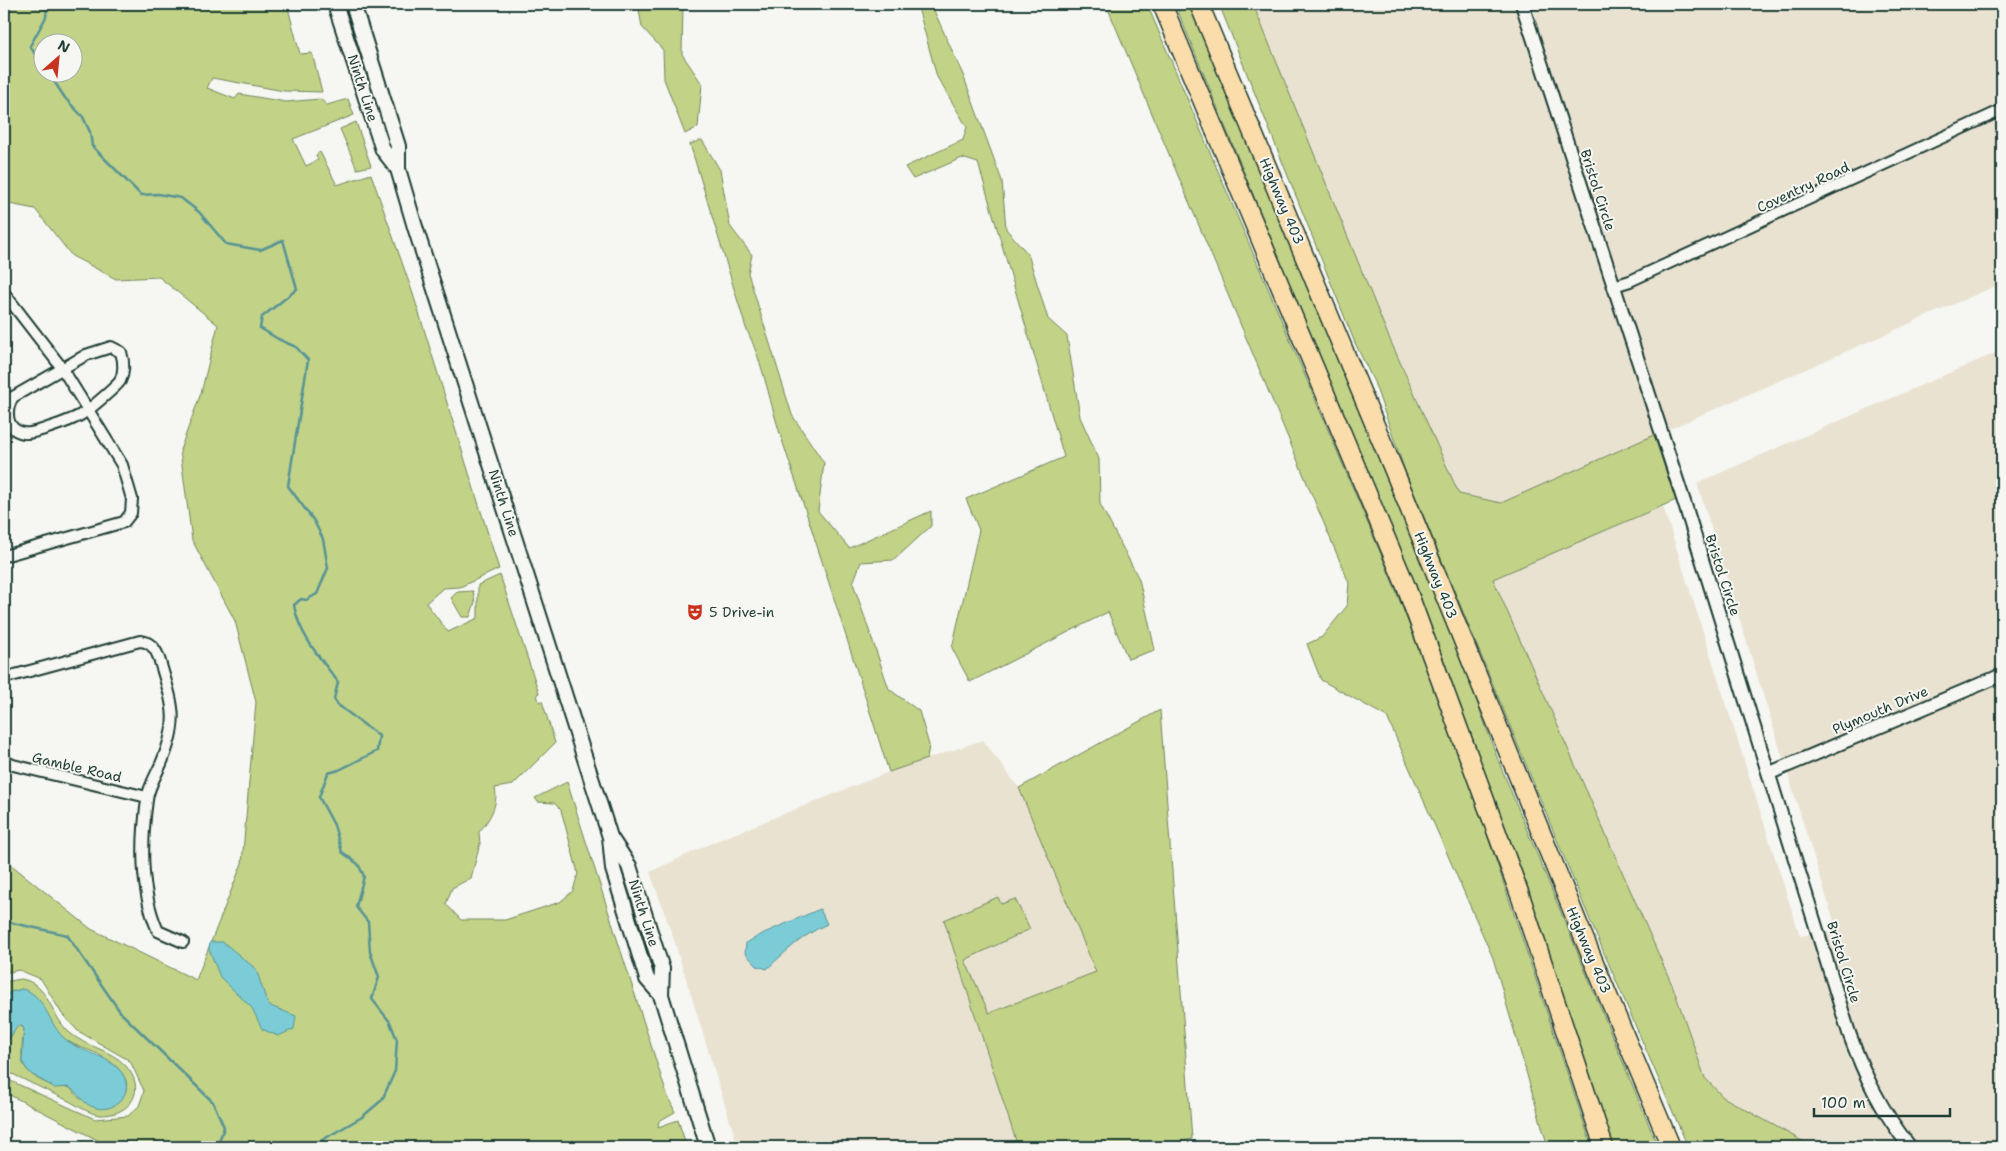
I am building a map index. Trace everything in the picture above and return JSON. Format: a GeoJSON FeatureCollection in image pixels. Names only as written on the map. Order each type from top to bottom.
{"type":"FeatureCollection","features":[{"type":"Feature","properties":{"kind":"highway"},"geometry":{"type":"LineString","coordinates":[[1162,4],[1405,584],[1520,895],[1604,1147]]}},
{"type":"Feature","properties":{"kind":"highway","name":"Highway 403"},"geometry":{"type":"LineString","coordinates":[[1201,6],[1395,473],[1553,864],[1671,1147]]}},
{"type":"Feature","properties":{"kind":"main road","name":"Ninth Line"},"geometry":{"type":"LineString","coordinates":[[335,4],[383,150],[398,169]]}},
{"type":"Feature","properties":{"kind":"main road","name":"Ninth Line"},"geometry":{"type":"LineString","coordinates":[[353,4],[398,146],[398,169],[415,227],[610,837],[613,869],[647,979],[661,995],[708,1147]]}},
{"type":"Feature","properties":{"kind":"street","name":"Bristol Circle"},"geometry":{"type":"LineString","coordinates":[[1522,4],[1770,773],[1856,1051],[1875,1097],[1891,1123],[1910,1147]]}},
{"type":"Feature","properties":{"kind":"street","name":"Coventry Road"},"geometry":{"type":"LineString","coordinates":[[1614,286],[1630,281],[2002,110]]}},
{"type":"Feature","properties":{"kind":"street"},"geometry":{"type":"LineString","coordinates":[[4,293],[62,368],[88,409],[122,464],[132,499],[131,513],[124,522],[4,556]]}},
{"type":"Feature","properties":{"kind":"street"},"geometry":{"type":"LineString","coordinates":[[112,347],[121,352],[125,364],[119,382],[88,409],[82,414],[25,434],[9,423],[7,415],[8,405],[13,397],[86,355],[112,347]]}},
{"type":"Feature","properties":{"kind":"street"},"geometry":{"type":"LineString","coordinates":[[4,678],[140,641],[154,647],[171,698],[174,720],[170,742],[147,798],[143,865],[150,912],[158,931],[183,942]]}},
{"type":"Feature","properties":{"kind":"street","name":"Plymouth Drive"},"geometry":{"type":"LineString","coordinates":[[1770,773],[2002,675]]}},
{"type":"Feature","properties":{"kind":"street","name":"Gamble Road"},"geometry":{"type":"LineString","coordinates":[[4,758],[6,762],[13,765],[147,798]]}},
{"type":"Feature","properties":{"kind":"shaded area"},"geometry":{"type":"Polygon","coordinates":[[[1253,4],[2002,4],[2002,283],[1501,503],[1459,494],[1387,333],[1253,4]]]}},
{"type":"Feature","properties":{"kind":"shaded area"},"geometry":{"type":"Polygon","coordinates":[[[2002,350],[2002,1147],[1813,1147],[1723,1097],[1705,1078],[1673,987],[1493,579],[1663,506],[1800,936],[1837,931],[1697,483],[2002,350]]]}},
{"type":"Feature","properties":{"kind":"shaded area"},"geometry":{"type":"Polygon","coordinates":[[[983,740],[1019,788],[1097,972],[989,1014],[965,959],[1030,929],[1001,904],[998,898],[944,920],[1018,1147],[738,1147],[674,940],[650,872],[716,841],[889,772],[983,740]]]}},
{"type":"Feature","properties":{"kind":"green space"},"geometry":{"type":"Polygon","coordinates":[[[4,4],[287,4],[300,54],[312,53],[322,92],[284,91],[212,78],[207,88],[235,99],[239,94],[286,102],[320,99],[327,105],[348,99],[354,115],[293,139],[306,166],[318,160],[316,155],[320,152],[337,185],[371,174],[413,294],[499,569],[460,587],[443,588],[426,603],[448,632],[478,618],[478,585],[500,575],[539,693],[537,694],[539,702],[542,701],[555,743],[513,785],[495,788],[496,800],[490,817],[479,832],[480,844],[471,878],[452,888],[446,904],[461,920],[505,920],[560,902],[573,891],[578,873],[561,810],[554,803],[538,802],[535,798],[567,782],[666,1092],[675,1112],[659,1121],[658,1127],[678,1120],[687,1147],[111,1147],[4,1092],[4,1078],[95,1119],[128,1116],[139,1106],[144,1091],[130,1061],[78,1031],[62,1014],[41,979],[19,970],[4,973],[4,859],[91,929],[196,980],[242,863],[256,702],[235,621],[192,540],[180,450],[201,393],[218,325],[159,277],[116,279],[72,256],[35,209],[4,203],[4,4]]]}},
{"type":"Feature","properties":{"kind":"green space"},"geometry":{"type":"Polygon","coordinates":[[[638,4],[683,4],[682,54],[702,84],[698,127],[685,134],[664,79],[663,50],[642,27],[638,4]]]}},
{"type":"Feature","properties":{"kind":"green space"},"geometry":{"type":"Polygon","coordinates":[[[917,4],[931,4],[963,75],[1002,181],[1006,229],[1028,254],[1048,319],[1067,336],[1080,417],[1099,459],[1100,504],[1139,579],[1155,650],[1128,659],[1108,612],[970,682],[952,648],[979,530],[966,499],[1064,457],[978,163],[962,158],[913,179],[905,167],[963,140],[967,127],[937,77],[917,4]]]}},
{"type":"Feature","properties":{"kind":"green space"},"geometry":{"type":"Polygon","coordinates":[[[1106,4],[1147,4],[1386,566],[1460,753],[1592,1147],[1548,1147],[1493,958],[1387,717],[1321,680],[1307,644],[1322,637],[1347,606],[1349,583],[1106,4]]]}},
{"type":"Feature","properties":{"kind":"green space"},"geometry":{"type":"Polygon","coordinates":[[[1175,4],[1190,4],[1460,655],[1498,760],[1658,1147],[1611,1147],[1445,663],[1175,4]]]}},
{"type":"Feature","properties":{"kind":"green space"},"geometry":{"type":"Polygon","coordinates":[[[1219,4],[1253,4],[1387,333],[1459,494],[1501,503],[1654,435],[1676,500],[1493,579],[1673,987],[1705,1078],[1723,1097],[1813,1147],[1688,1147],[1595,932],[1405,471],[1374,382],[1355,343],[1219,4]]]}},
{"type":"Feature","properties":{"kind":"green space"},"geometry":{"type":"Polygon","coordinates":[[[356,122],[371,166],[357,169],[340,129],[356,122]]]}},
{"type":"Feature","properties":{"kind":"green space"},"geometry":{"type":"Polygon","coordinates":[[[702,140],[720,170],[730,226],[752,255],[748,273],[792,415],[824,463],[818,511],[849,548],[931,511],[931,526],[894,560],[861,562],[853,583],[889,689],[919,711],[929,745],[927,759],[889,772],[824,566],[778,429],[762,370],[746,328],[690,144],[702,140]]]}},
{"type":"Feature","properties":{"kind":"green space"},"geometry":{"type":"Polygon","coordinates":[[[473,591],[475,602],[470,617],[462,617],[451,598],[457,592],[473,591]]]}},
{"type":"Feature","properties":{"kind":"green space"},"geometry":{"type":"Polygon","coordinates":[[[1160,710],[1192,1139],[1156,1147],[1018,1147],[944,920],[998,897],[1001,904],[1015,899],[1030,929],[965,960],[989,1013],[1096,972],[1019,788],[1160,710]]]}},
{"type":"Feature","properties":{"kind":"green space"},"geometry":{"type":"Polygon","coordinates":[[[21,979],[30,982],[44,993],[63,1026],[76,1038],[112,1055],[125,1065],[132,1074],[135,1083],[133,1099],[128,1106],[111,1114],[96,1114],[4,1070],[4,1047],[19,1024],[24,1029],[22,1060],[24,1066],[41,1081],[56,1086],[69,1087],[79,1098],[106,1108],[120,1101],[127,1087],[124,1076],[117,1067],[98,1054],[65,1039],[22,989],[11,992],[4,997],[4,982],[21,979]]]}},
{"type":"Feature","properties":{"kind":"water"},"geometry":{"type":"Polygon","coordinates":[[[820,909],[827,924],[802,938],[767,969],[757,966],[745,953],[746,943],[764,933],[820,909]]]}},
{"type":"Feature","properties":{"kind":"water"},"geometry":{"type":"Polygon","coordinates":[[[210,942],[223,942],[256,969],[268,1005],[296,1016],[294,1029],[278,1036],[262,1029],[252,1008],[220,977],[209,949],[210,942]]]}},
{"type":"Feature","properties":{"kind":"water"},"geometry":{"type":"Polygon","coordinates":[[[22,989],[36,997],[58,1031],[70,1043],[109,1061],[122,1073],[126,1087],[122,1099],[117,1104],[104,1109],[96,1108],[87,1104],[69,1087],[55,1088],[31,1074],[22,1061],[24,1029],[22,1026],[17,1026],[4,1047],[4,997],[11,992],[22,989]]]}},
{"type":"Feature","properties":{"kind":"waterway"},"geometry":{"type":"LineString","coordinates":[[38,32],[46,17],[47,6],[44,4]]}},
{"type":"Feature","properties":{"kind":"waterway"},"geometry":{"type":"LineString","coordinates":[[32,42],[30,46],[32,49]]}},
{"type":"Feature","properties":{"kind":"waterway"},"geometry":{"type":"LineString","coordinates":[[55,82],[65,98],[83,117],[90,132],[92,146],[141,195],[158,194],[181,198],[199,212],[226,244],[260,250],[283,240],[297,289],[262,317],[260,328],[296,347],[308,360],[288,486],[314,521],[323,539],[328,568],[317,594],[306,600],[301,599],[294,605],[306,636],[338,682],[334,699],[338,705],[379,736],[377,751],[339,770],[328,773],[319,797],[334,825],[342,852],[358,864],[364,876],[356,907],[368,922],[370,952],[379,977],[372,999],[390,1022],[397,1040],[395,1071],[382,1100],[362,1117],[310,1147]]}},
{"type":"Feature","properties":{"kind":"waterway"},"geometry":{"type":"LineString","coordinates":[[4,921],[67,935],[121,1013],[213,1102],[224,1127],[217,1147]]}},
{"type":"Feature","properties":{"kind":"place","name":"5 Drive-in"},"geometry":{"type":"Point","coordinates":[695,612]}}]}
